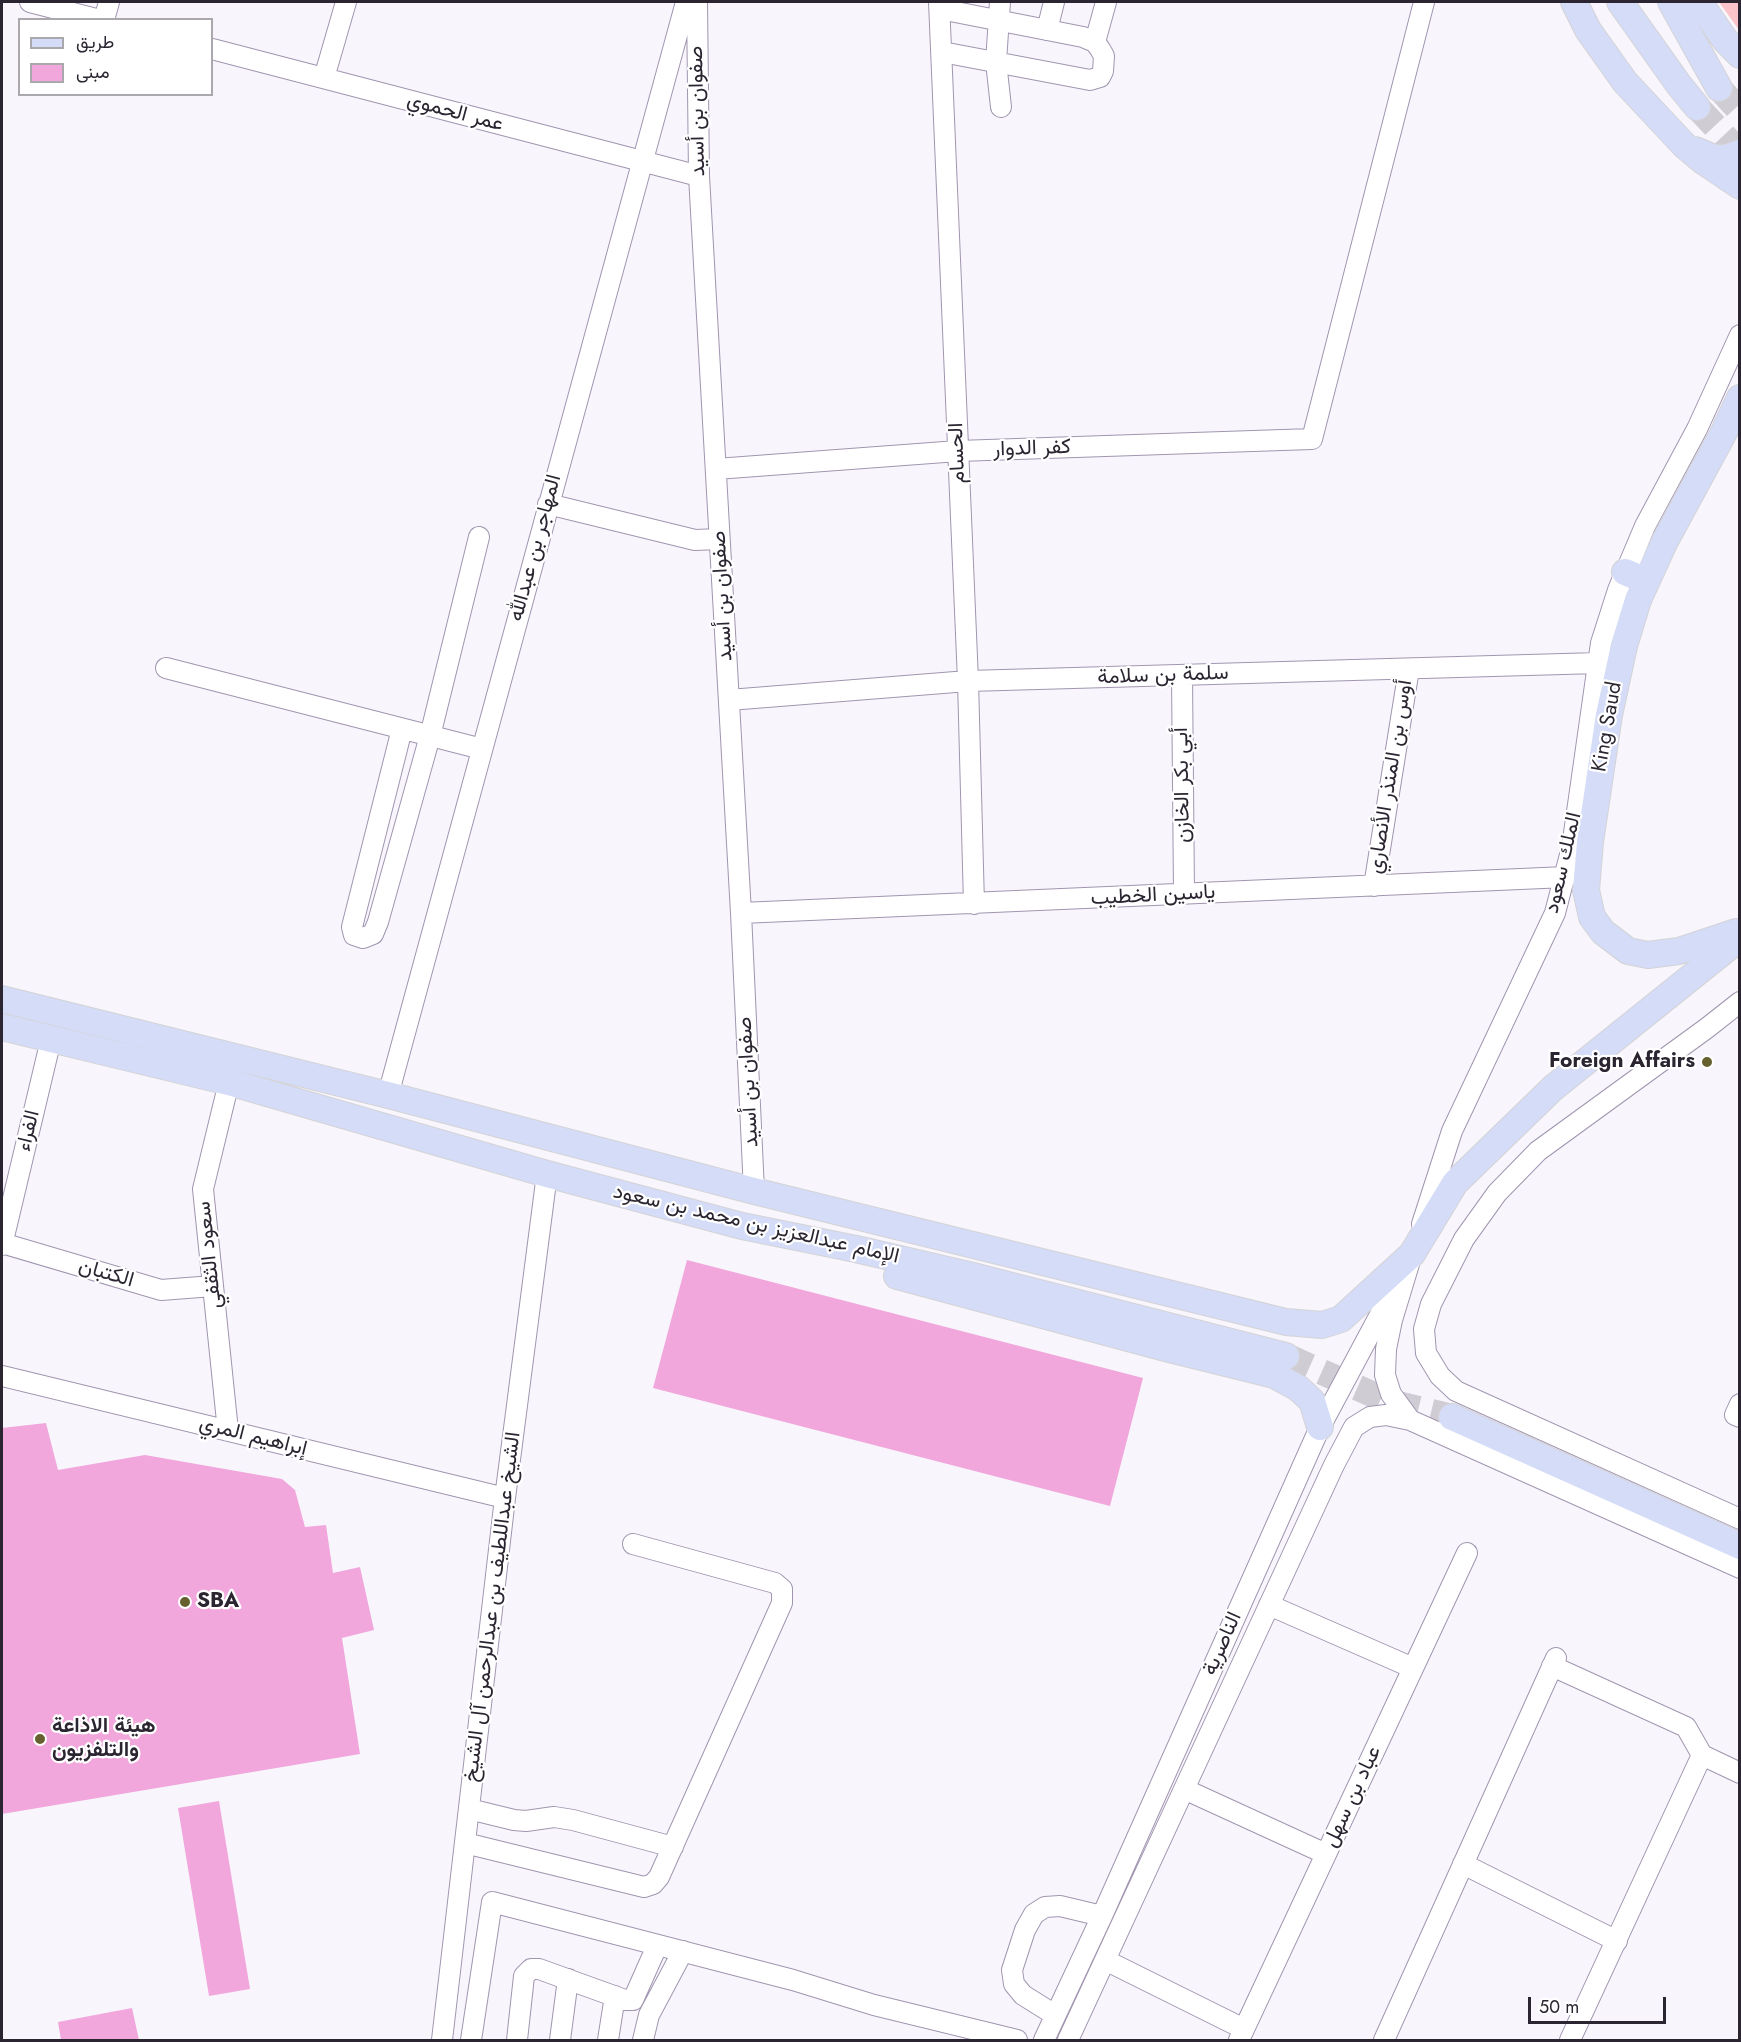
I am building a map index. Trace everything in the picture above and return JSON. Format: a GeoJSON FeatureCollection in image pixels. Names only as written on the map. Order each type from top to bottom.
{"type":"FeatureCollection","features":[{"type":"Feature","properties":{"kind":"main road"},"geometry":{"type":"LineString","coordinates":[[1574,2],[1588,30],[1625,82],[1684,146],[1740,186]]}},
{"type":"Feature","properties":{"kind":"main road"},"geometry":{"type":"LineString","coordinates":[[1620,2],[1697,107]]}},
{"type":"Feature","properties":{"kind":"main road"},"geometry":{"type":"LineString","coordinates":[[1671,2],[1719,88]]}},
{"type":"Feature","properties":{"kind":"main road"},"geometry":{"type":"LineString","coordinates":[[1699,2],[1725,40],[1740,55]]}},
{"type":"Feature","properties":{"kind":"main road"},"geometry":{"type":"LineString","coordinates":[[1684,146],[1714,158],[1727,158],[1740,153]]}},
{"type":"Feature","properties":{"kind":"main road","name":"King Saud"},"geometry":{"type":"LineString","coordinates":[[1740,398],[1636,577],[1638,600],[1624,646],[1609,715],[1590,842],[1586,890],[1593,917],[1603,932],[1628,951],[1648,955],[1679,951],[1740,931]]}},
{"type":"Feature","properties":{"kind":"main road","name":"الإمام عبدالعزيز بن محمد بن سعود"},"geometry":{"type":"LineString","coordinates":[[2,999],[248,1059],[754,1191],[1286,1323],[1322,1325],[1341,1319],[1412,1254],[1455,1183],[1553,1088],[1740,938]]}},
{"type":"Feature","properties":{"kind":"main road","name":"الإمام عبدالعزيز بن محمد بن سعود"},"geometry":{"type":"LineString","coordinates":[[2,983],[145,1022],[248,1059]]}},
{"type":"Feature","properties":{"kind":"main road","name":"الإمام عبدالعزيز بن محمد بن سعود"},"geometry":{"type":"LineString","coordinates":[[2,1027],[229,1082],[547,1174],[742,1226],[856,1249],[976,1277],[1286,1356]]}},
{"type":"Feature","properties":{"kind":"main road","name":"الإمام عبدالعزيز بن محمد بن سعود"},"geometry":{"type":"LineString","coordinates":[[2,1044],[229,1082]]}},
{"type":"Feature","properties":{"kind":"main road"},"geometry":{"type":"LineString","coordinates":[[742,1226],[861,1266],[1274,1375],[1298,1388],[1312,1401],[1320,1427]]}},
{"type":"Feature","properties":{"kind":"main road"},"geometry":{"type":"LineString","coordinates":[[1452,1418],[1740,1546]]}},
{"type":"Feature","properties":{"kind":"street"},"geometry":{"type":"LineString","coordinates":[[30,2],[92,18]]}},
{"type":"Feature","properties":{"kind":"street"},"geometry":{"type":"LineString","coordinates":[[105,18],[109,2]]}},
{"type":"Feature","properties":{"kind":"street"},"geometry":{"type":"LineString","coordinates":[[324,78],[346,2]]}},
{"type":"Feature","properties":{"kind":"street","name":"المهاجر بن عبدالله"},"geometry":{"type":"LineString","coordinates":[[388,1095],[686,2]]}},
{"type":"Feature","properties":{"kind":"street","name":"صفوان بن أسيد"},"geometry":{"type":"LineString","coordinates":[[697,2],[699,176],[741,913],[754,1191]]}},
{"type":"Feature","properties":{"kind":"street"},"geometry":{"type":"LineString","coordinates":[[1047,30],[1054,2]]}},
{"type":"Feature","properties":{"kind":"street"},"geometry":{"type":"LineString","coordinates":[[1095,42],[1106,2]]}},
{"type":"Feature","properties":{"kind":"street","name":"كفر الدوار"},"geometry":{"type":"LineString","coordinates":[[716,469],[958,451],[1312,440],[1424,2]]}},
{"type":"Feature","properties":{"kind":"street"},"geometry":{"type":"LineString","coordinates":[[939,5],[999,11],[1047,30],[1083,37],[1095,42],[1104,56],[1103,71],[1100,77],[1090,80],[942,52]]}},
{"type":"Feature","properties":{"kind":"street","name":"الحسام"},"geometry":{"type":"LineString","coordinates":[[939,5],[968,681],[974,904]]}},
{"type":"Feature","properties":{"kind":"street"},"geometry":{"type":"LineString","coordinates":[[999,11],[996,62],[1001,107]]}},
{"type":"Feature","properties":{"kind":"street","name":"عمر الحموي"},"geometry":{"type":"LineString","coordinates":[[213,49],[699,176]]}},
{"type":"Feature","properties":{"kind":"street","name":"الملك سعود"},"geometry":{"type":"LineString","coordinates":[[1410,1420],[1391,1394],[1385,1375],[1386,1349],[1392,1320],[1412,1254],[1452,1131],[1555,913],[1572,847],[1601,643],[1636,577],[1645,526],[1701,420],[1740,335]]}},
{"type":"Feature","properties":{"kind":"street"},"geometry":{"type":"LineString","coordinates":[[548,504],[695,540],[719,539]]}},
{"type":"Feature","properties":{"kind":"street"},"geometry":{"type":"LineString","coordinates":[[402,729],[352,927],[354,935],[363,938],[373,934],[378,922],[430,736],[479,537]]}},
{"type":"Feature","properties":{"kind":"street","name":"سلمة بن سلامة"},"geometry":{"type":"LineString","coordinates":[[729,700],[968,681],[1598,663]]}},
{"type":"Feature","properties":{"kind":"street"},"geometry":{"type":"LineString","coordinates":[[166,668],[482,749]]}},
{"type":"Feature","properties":{"kind":"street","name":"أوس بن المنذر الأنصاري"},"geometry":{"type":"LineString","coordinates":[[1374,885],[1408,669]]}},
{"type":"Feature","properties":{"kind":"street","name":"أبي بكر الخازن"},"geometry":{"type":"LineString","coordinates":[[1182,675],[1184,894]]}},
{"type":"Feature","properties":{"kind":"street","name":"ياسين الخطيب"},"geometry":{"type":"LineString","coordinates":[[741,913],[1566,877]]}},
{"type":"Feature","properties":{"kind":"street"},"geometry":{"type":"LineString","coordinates":[[1740,1002],[1538,1151],[1497,1193],[1464,1239],[1431,1304],[1424,1329],[1426,1353],[1440,1376],[1456,1391],[1740,1519]]}},
{"type":"Feature","properties":{"kind":"street","name":"الفراء"},"geometry":{"type":"LineString","coordinates":[[2,1244],[48,1052]]}},
{"type":"Feature","properties":{"kind":"street","name":"سعود الثقفي"},"geometry":{"type":"LineString","coordinates":[[228,1431],[203,1189],[229,1082]]}},
{"type":"Feature","properties":{"kind":"street","name":"الشيخ عبداللطيف بن عبدالرحمن آل الشيخ"},"geometry":{"type":"LineString","coordinates":[[442,2040],[505,1498],[547,1174]]}},
{"type":"Feature","properties":{"kind":"street","name":"الكتبان"},"geometry":{"type":"LineString","coordinates":[[2,1244],[161,1290],[213,1286]]}},
{"type":"Feature","properties":{"kind":"street","name":"الناصرية"},"geometry":{"type":"LineString","coordinates":[[1044,2040],[1102,1916],[1320,1427],[1412,1254]]}},
{"type":"Feature","properties":{"kind":"street","name":"إبراهيم المري"},"geometry":{"type":"LineString","coordinates":[[2,1376],[505,1498]]}},
{"type":"Feature","properties":{"kind":"street"},"geometry":{"type":"LineString","coordinates":[[1740,1404],[1735,1415],[1740,1417]]}},
{"type":"Feature","properties":{"kind":"street","name":"الناصرية"},"geometry":{"type":"LineString","coordinates":[[1068,2040],[1353,1427],[1370,1417],[1386,1415],[1410,1420]]}},
{"type":"Feature","properties":{"kind":"street"},"geometry":{"type":"LineString","coordinates":[[1410,1420],[1740,1568]]}},
{"type":"Feature","properties":{"kind":"street"},"geometry":{"type":"LineString","coordinates":[[465,1843],[644,1887],[652,1884],[659,1877],[783,1603],[782,1589],[775,1582],[633,1544]]}},
{"type":"Feature","properties":{"kind":"street","name":"عباد بن سهل"},"geometry":{"type":"LineString","coordinates":[[1241,2035],[1467,1553]]}},
{"type":"Feature","properties":{"kind":"street"},"geometry":{"type":"LineString","coordinates":[[1269,1605],[1413,1668]]}},
{"type":"Feature","properties":{"kind":"street"},"geometry":{"type":"LineString","coordinates":[[1384,2040],[1554,1662],[1686,1727],[1702,1755],[1740,1773]]}},
{"type":"Feature","properties":{"kind":"street"},"geometry":{"type":"LineString","coordinates":[[1570,2040],[1702,1755]]}},
{"type":"Feature","properties":{"kind":"street"},"geometry":{"type":"LineString","coordinates":[[1184,1790],[1326,1854]]}},
{"type":"Feature","properties":{"kind":"street"},"geometry":{"type":"LineString","coordinates":[[469,1809],[514,1820],[526,1821],[555,1817],[673,1847]]}},
{"type":"Feature","properties":{"kind":"street"},"geometry":{"type":"LineString","coordinates":[[1463,1863],[1617,1941]]}},
{"type":"Feature","properties":{"kind":"street"},"geometry":{"type":"LineString","coordinates":[[471,2040],[492,1902],[793,1980],[874,2005],[1017,2040]]}},
{"type":"Feature","properties":{"kind":"street"},"geometry":{"type":"LineString","coordinates":[[1056,2016],[1023,1995],[1014,1984],[1012,1970],[1025,1930],[1034,1914],[1045,1907],[1060,1906],[1102,1916]]}},
{"type":"Feature","properties":{"kind":"street"},"geometry":{"type":"LineString","coordinates":[[517,2040],[524,1976],[531,1969],[539,1969],[625,2000],[633,2000],[657,1946]]}},
{"type":"Feature","properties":{"kind":"street"},"geometry":{"type":"LineString","coordinates":[[647,2039],[649,2015],[683,1951]]}},
{"type":"Feature","properties":{"kind":"street"},"geometry":{"type":"LineString","coordinates":[[1105,1960],[1241,2035]]}},
{"type":"Feature","properties":{"kind":"street"},"geometry":{"type":"LineString","coordinates":[[560,2040],[568,1979]]}},
{"type":"Feature","properties":{"kind":"street"},"geometry":{"type":"LineString","coordinates":[[608,2040],[615,1996]]}},
{"type":"Feature","properties":{"kind":"shaded area"},"geometry":{"type":"Polygon","coordinates":[[[1719,2],[1739,2],[1739,30],[1719,2]]]}},
{"type":"Feature","properties":{"kind":"building"},"geometry":{"type":"Polygon","coordinates":[[[687,1260],[1143,1378],[1110,1506],[653,1388],[687,1260]]]}},
{"type":"Feature","properties":{"kind":"building","name":"SBA"},"geometry":{"type":"Polygon","coordinates":[[[46,1423],[58,1470],[145,1455],[282,1479],[295,1490],[305,1527],[326,1525],[333,1573],[360,1567],[374,1630],[342,1638],[360,1754],[2,1814],[2,1428],[46,1423]]]}},
{"type":"Feature","properties":{"kind":"building"},"geometry":{"type":"Polygon","coordinates":[[[219,1801],[250,1989],[209,1996],[178,1808],[219,1801]]]}},
{"type":"Feature","properties":{"kind":"building"},"geometry":{"type":"Polygon","coordinates":[[[132,2008],[139,2040],[61,2040],[58,2022],[132,2008]]]}},
{"type":"Feature","properties":{"kind":"tunnel"},"geometry":{"type":"LineString","coordinates":[[1719,88],[1740,111]]}},
{"type":"Feature","properties":{"kind":"tunnel"},"geometry":{"type":"LineString","coordinates":[[1697,107],[1740,153]]}},
{"type":"Feature","properties":{"kind":"tunnel"},"geometry":{"type":"LineString","coordinates":[[1286,1356],[1390,1402],[1452,1417]]}},
{"type":"Feature","properties":{"kind":"place","name":"Foreign Affairs"},"geometry":{"type":"Point","coordinates":[1707,1062]}},
{"type":"Feature","properties":{"kind":"place","name":"SBA"},"geometry":{"type":"Point","coordinates":[185,1602]}},
{"type":"Feature","properties":{"kind":"place","name":"هيئة الاذاعة والتلفزيون"},"geometry":{"type":"Point","coordinates":[40,1739]}}]}
